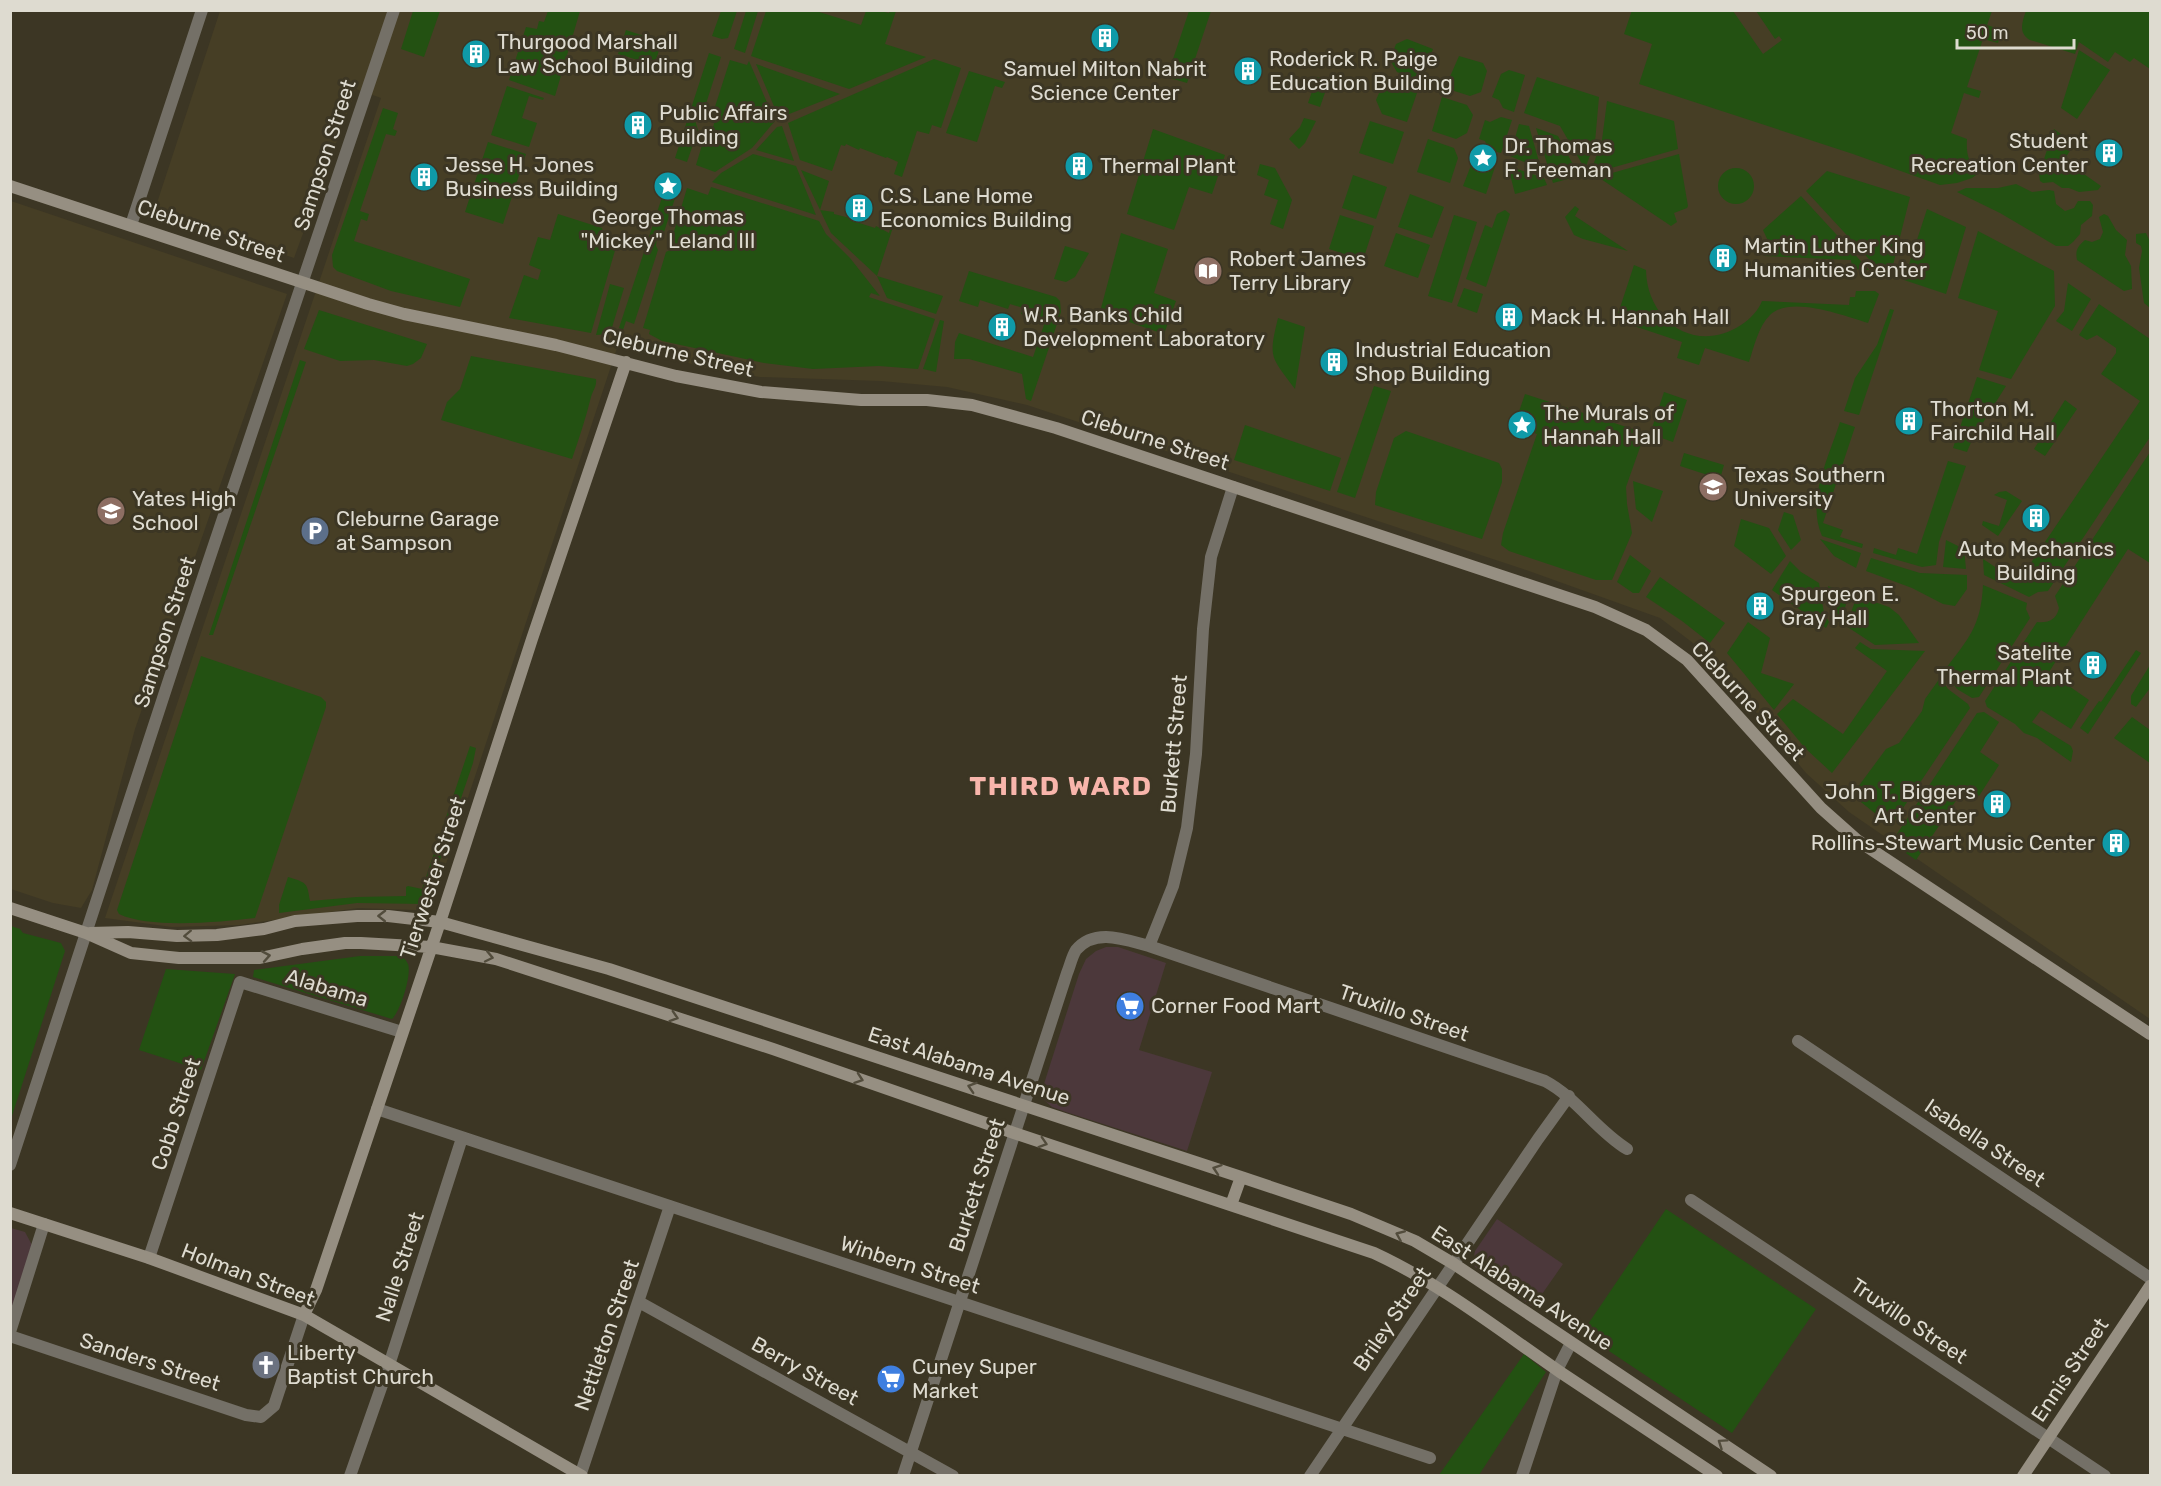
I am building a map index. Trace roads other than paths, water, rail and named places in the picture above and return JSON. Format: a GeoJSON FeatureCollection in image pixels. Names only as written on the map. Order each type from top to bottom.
{"type":"FeatureCollection","features":[{"type":"Feature","properties":{"kind":"street"},"geometry":{"type":"LineString","coordinates":[[131,225],[202,10]]}},
{"type":"Feature","properties":{"kind":"street","name":"Sampson Street"},"geometry":{"type":"LineString","coordinates":[[10,1165],[394,10]]}},
{"type":"Feature","properties":{"kind":"street","name":"Cleburne Street"},"geometry":{"type":"LineString","coordinates":[[10,186],[404,314],[526,339],[676,376],[761,392],[861,400],[927,399],[972,405],[1056,428],[1584,604],[1646,630],[1687,660],[1821,808],[1857,840],[2151,1034]]}},
{"type":"Feature","properties":{"kind":"street","name":"Tierwester Street"},"geometry":{"type":"LineString","coordinates":[[274,1406],[304,1315],[316,1290],[626,362]]}},
{"type":"Feature","properties":{"kind":"street","name":"Burkett Street"},"geometry":{"type":"LineString","coordinates":[[903,1476],[1014,1133],[1076,951],[1090,939],[1112,936],[1149,946],[1173,886],[1187,828],[1196,754],[1203,629],[1210,557],[1233,487]]}},
{"type":"Feature","properties":{"kind":"street","name":"East Alabama Avenue"},"geometry":{"type":"LineString","coordinates":[[10,908],[86,933],[131,953],[179,958],[260,958],[345,943],[431,946],[496,959],[773,1049],[1014,1133],[1374,1253],[1438,1287],[1557,1370],[1717,1476]]}},
{"type":"Feature","properties":{"kind":"street","name":"East Alabama Avenue"},"geometry":{"type":"LineString","coordinates":[[86,933],[217,935],[264,929],[295,921],[388,916],[440,922],[609,969],[1025,1104],[1351,1214],[1415,1241],[1454,1264],[1771,1476]]}},
{"type":"Feature","properties":{"kind":"street","name":"Truxillo Street"},"geometry":{"type":"LineString","coordinates":[[1149,946],[1545,1081],[1561,1089],[1614,1140],[1627,1149]]}},
{"type":"Feature","properties":{"kind":"street","name":"Alabama"},"geometry":{"type":"LineString","coordinates":[[240,982],[402,1032]]}},
{"type":"Feature","properties":{"kind":"street","name":"Cobb Street"},"geometry":{"type":"LineString","coordinates":[[149,1258],[240,982]]}},
{"type":"Feature","properties":{"kind":"street","name":"Isabella Street"},"geometry":{"type":"LineString","coordinates":[[1798,1041],[2151,1278]]}},
{"type":"Feature","properties":{"kind":"street","name":"Briley Street"},"geometry":{"type":"LineString","coordinates":[[1310,1476],[1569,1096]]}},
{"type":"Feature","properties":{"kind":"street","name":"Winbern Street"},"geometry":{"type":"LineString","coordinates":[[377,1109],[1430,1458]]}},
{"type":"Feature","properties":{"kind":"street","name":"Nalle Street"},"geometry":{"type":"LineString","coordinates":[[350,1476],[389,1365],[462,1138]]}},
{"type":"Feature","properties":{"kind":"street"},"geometry":{"type":"LineString","coordinates":[[1231,1205],[1240,1177]]}},
{"type":"Feature","properties":{"kind":"street","name":"Truxillo Street"},"geometry":{"type":"LineString","coordinates":[[1691,1200],[2105,1476]]}},
{"type":"Feature","properties":{"kind":"street","name":"Nettleton Street"},"geometry":{"type":"LineString","coordinates":[[581,1475],[670,1206]]}},
{"type":"Feature","properties":{"kind":"street","name":"Holman Street"},"geometry":{"type":"LineString","coordinates":[[10,1213],[149,1258],[304,1315],[581,1475]]}},
{"type":"Feature","properties":{"kind":"street"},"geometry":{"type":"LineString","coordinates":[[10,1334],[44,1224]]}},
{"type":"Feature","properties":{"kind":"street","name":"Ennis Street"},"geometry":{"type":"LineString","coordinates":[[2023,1476],[2151,1286]]}},
{"type":"Feature","properties":{"kind":"street","name":"Berry Street"},"geometry":{"type":"LineString","coordinates":[[639,1302],[952,1476]]}},
{"type":"Feature","properties":{"kind":"street","name":"Sanders Street"},"geometry":{"type":"LineString","coordinates":[[10,1334],[246,1415],[261,1417],[274,1406]]}},
{"type":"Feature","properties":{"kind":"street"},"geometry":{"type":"LineString","coordinates":[[1522,1476],[1557,1370],[1571,1343]]}},
{"type":"Feature","properties":{"kind":"place","name":"Samuel Milton Nabrit Science Center"},"geometry":{"type":"Point","coordinates":[1105,38]}},
{"type":"Feature","properties":{"kind":"place","name":"Thurgood Marshall Law School Building"},"geometry":{"type":"Point","coordinates":[476,54]}},
{"type":"Feature","properties":{"kind":"place","name":"Roderick R. Paige Education Building"},"geometry":{"type":"Point","coordinates":[1248,71]}},
{"type":"Feature","properties":{"kind":"place","name":"Public Affairs Building"},"geometry":{"type":"Point","coordinates":[638,125]}},
{"type":"Feature","properties":{"kind":"place","name":"Student Recreation Center"},"geometry":{"type":"Point","coordinates":[2109,153]}},
{"type":"Feature","properties":{"kind":"place","name":"Dr. Thomas F. Freeman"},"geometry":{"type":"Point","coordinates":[1483,158]}},
{"type":"Feature","properties":{"kind":"place","name":"Thermal Plant"},"geometry":{"type":"Point","coordinates":[1079,166]}},
{"type":"Feature","properties":{"kind":"place","name":"Jesse H. Jones Business Building"},"geometry":{"type":"Point","coordinates":[424,177]}},
{"type":"Feature","properties":{"kind":"place","name":"George Thomas \"Mickey\" Leland III"},"geometry":{"type":"Point","coordinates":[668,186]}},
{"type":"Feature","properties":{"kind":"place","name":"C.S. Lane Home Economics Building"},"geometry":{"type":"Point","coordinates":[859,208]}},
{"type":"Feature","properties":{"kind":"place","name":"Martin Luther King Humanities Center"},"geometry":{"type":"Point","coordinates":[1723,258]}},
{"type":"Feature","properties":{"kind":"place","name":"Robert James Terry Library"},"geometry":{"type":"Point","coordinates":[1208,271]}},
{"type":"Feature","properties":{"kind":"place","name":"Mack H. Hannah Hall"},"geometry":{"type":"Point","coordinates":[1509,317]}},
{"type":"Feature","properties":{"kind":"place","name":"W.R. Banks Child Development Laboratory"},"geometry":{"type":"Point","coordinates":[1002,327]}},
{"type":"Feature","properties":{"kind":"place","name":"Industrial Education Shop Building"},"geometry":{"type":"Point","coordinates":[1334,362]}},
{"type":"Feature","properties":{"kind":"place","name":"Thorton M. Fairchild Hall"},"geometry":{"type":"Point","coordinates":[1909,421]}},
{"type":"Feature","properties":{"kind":"place","name":"The Murals of Hannah Hall"},"geometry":{"type":"Point","coordinates":[1522,425]}},
{"type":"Feature","properties":{"kind":"place","name":"Texas Southern University"},"geometry":{"type":"Point","coordinates":[1713,487]}},
{"type":"Feature","properties":{"kind":"place","name":"Yates High School"},"geometry":{"type":"Point","coordinates":[111,511]}},
{"type":"Feature","properties":{"kind":"place","name":"Auto Mechanics Building"},"geometry":{"type":"Point","coordinates":[2036,518]}},
{"type":"Feature","properties":{"kind":"place","name":"Cleburne Garage at Sampson"},"geometry":{"type":"Point","coordinates":[315,531]}},
{"type":"Feature","properties":{"kind":"place","name":"Spurgeon E. Gray Hall"},"geometry":{"type":"Point","coordinates":[1760,606]}},
{"type":"Feature","properties":{"kind":"place","name":"Satelite Thermal Plant"},"geometry":{"type":"Point","coordinates":[2093,665]}},
{"type":"Feature","properties":{"kind":"place","name":"John T. Biggers Art Center"},"geometry":{"type":"Point","coordinates":[1997,804]}},
{"type":"Feature","properties":{"kind":"place","name":"Rollins-Stewart Music Center"},"geometry":{"type":"Point","coordinates":[2116,843]}},
{"type":"Feature","properties":{"kind":"place","name":"Corner Food Mart"},"geometry":{"type":"Point","coordinates":[1130,1006]}},
{"type":"Feature","properties":{"kind":"place","name":"Liberty Baptist Church"},"geometry":{"type":"Point","coordinates":[266,1365]}},
{"type":"Feature","properties":{"kind":"place","name":"Cuney Super Market"},"geometry":{"type":"Point","coordinates":[891,1379]}},
{"type":"Feature","properties":{"kind":"district","name":"THIRD WARD"},"geometry":{"type":"Point","coordinates":[1061,786]}}]}
